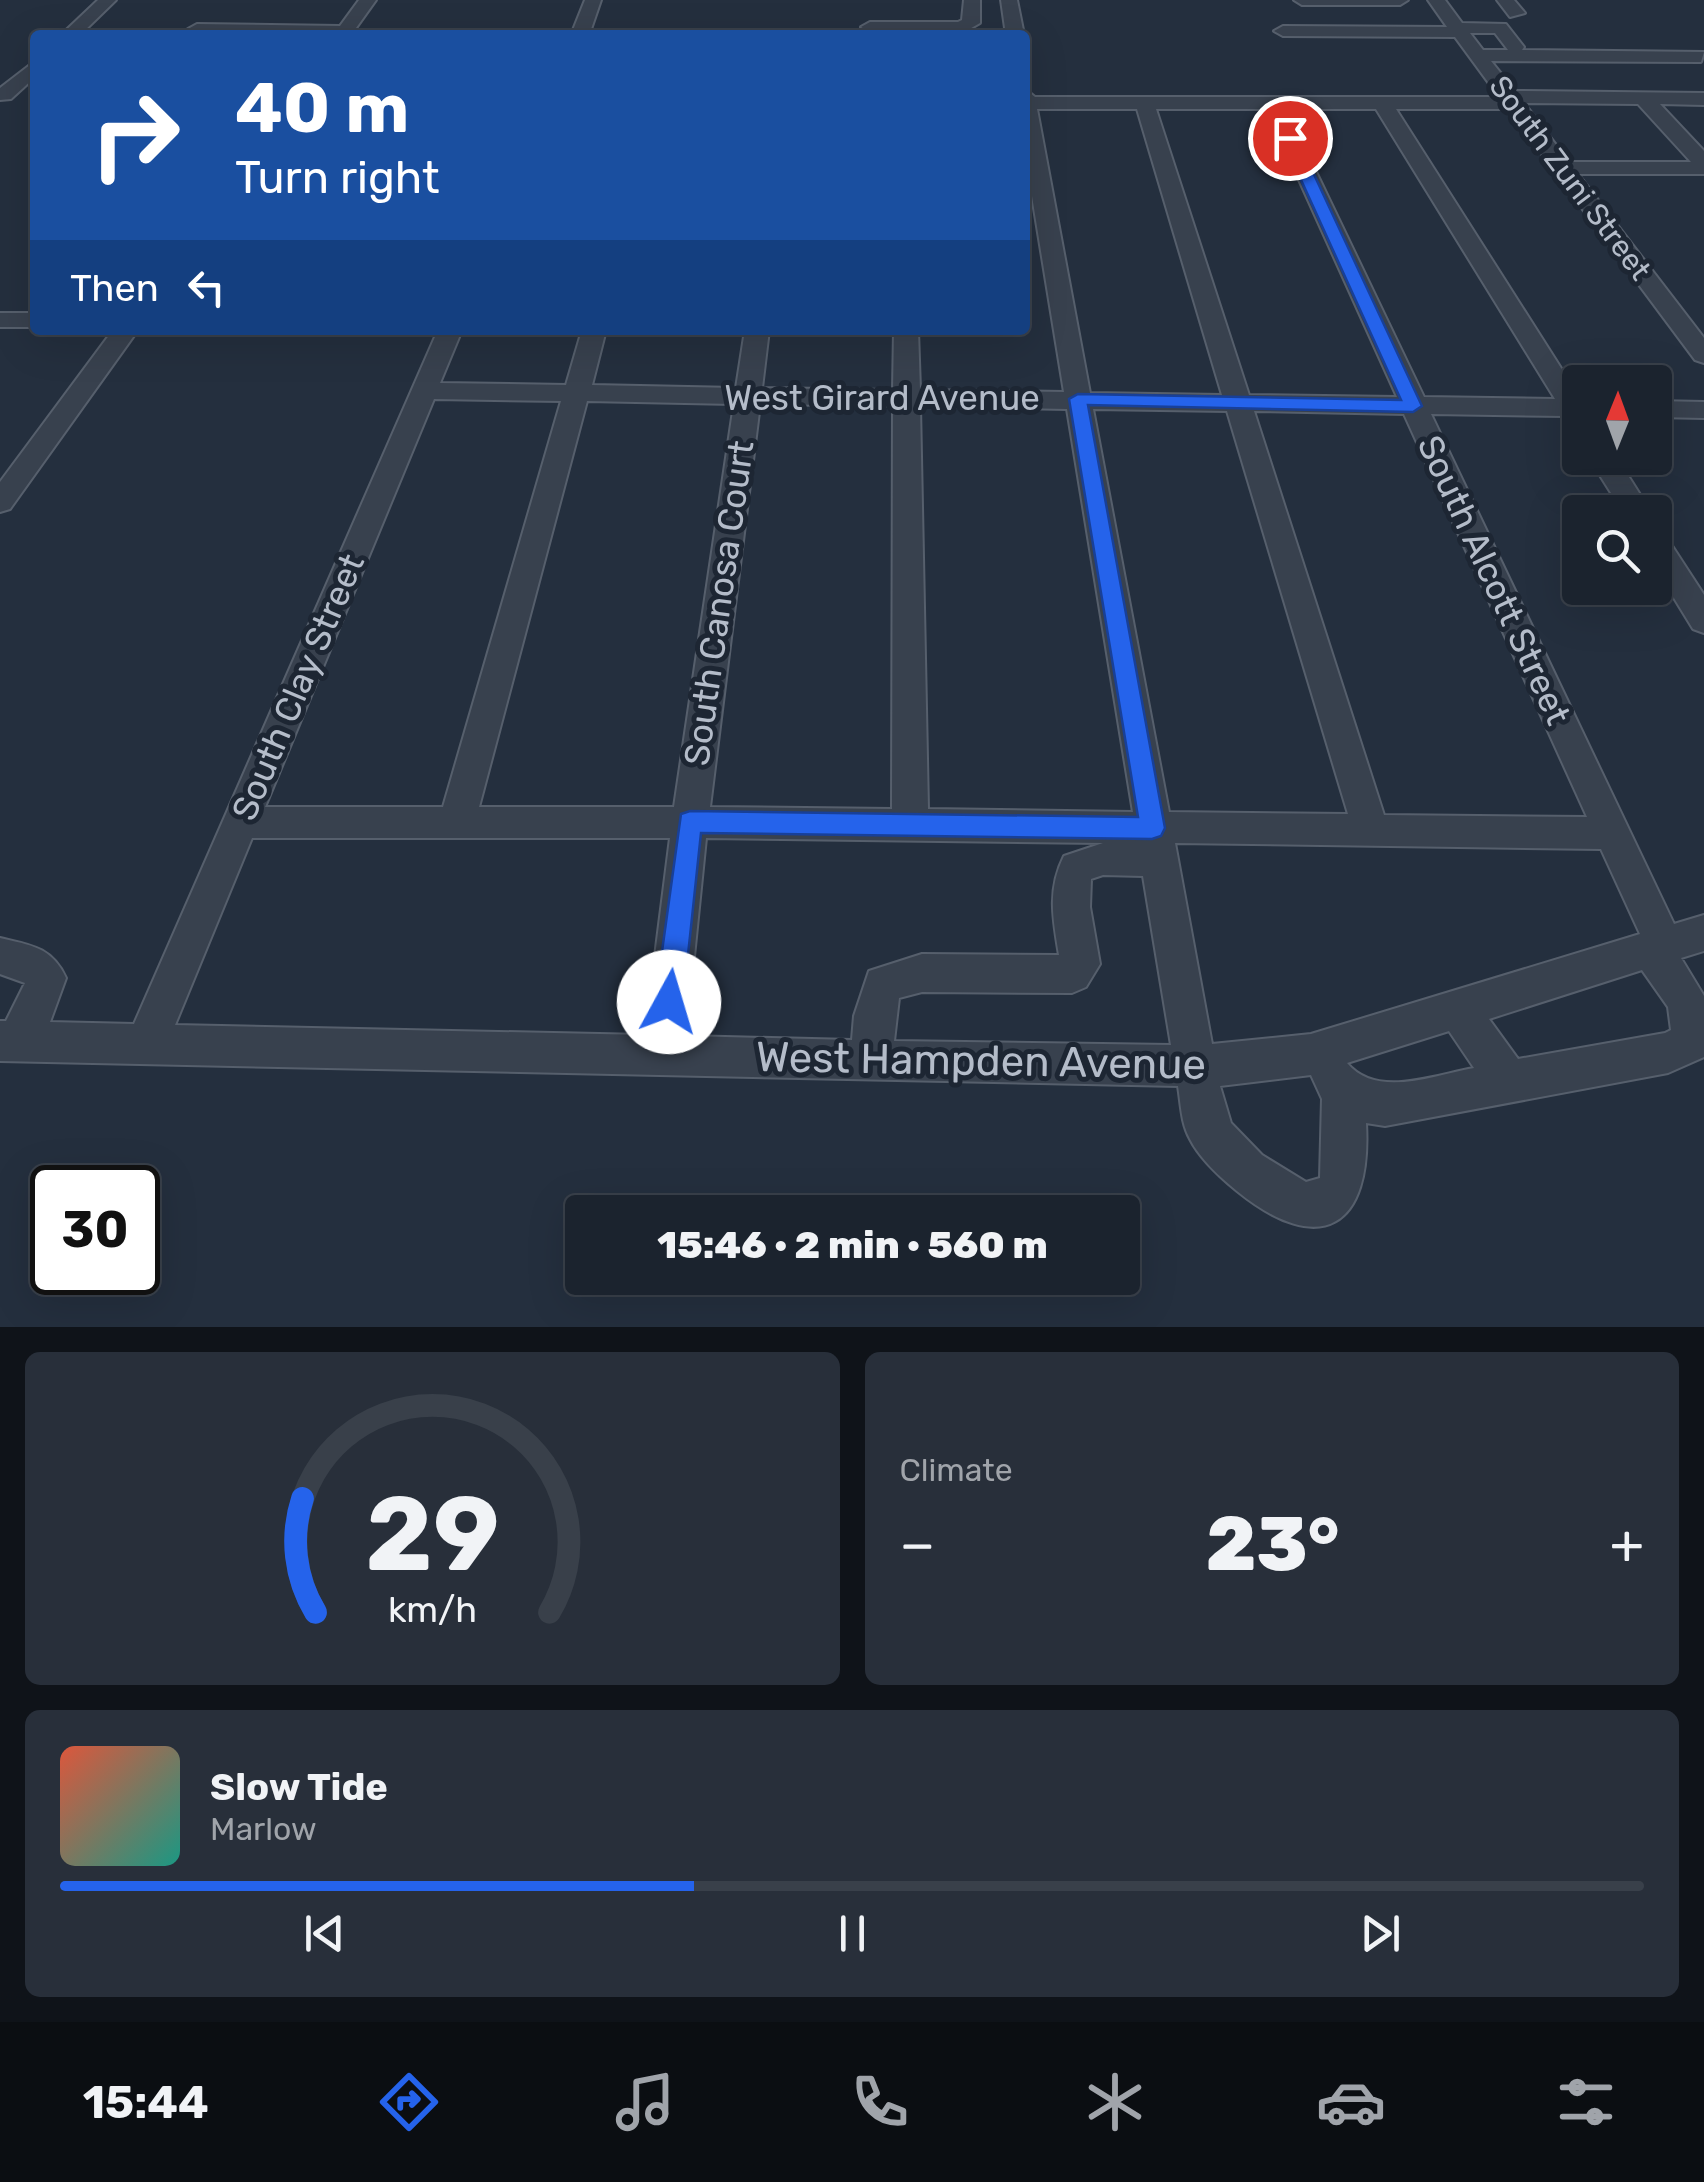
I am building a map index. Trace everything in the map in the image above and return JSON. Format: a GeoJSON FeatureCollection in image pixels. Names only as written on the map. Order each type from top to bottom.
{"type":"FeatureCollection","features":[{"type":"Feature","properties":{"kind":"street"},"geometry":{"type":"LineString","coordinates":[[75,30],[108,0]]}},
{"type":"Feature","properties":{"kind":"street"},"geometry":{"type":"LineString","coordinates":[[345,30],[368,0]]}},
{"type":"Feature","properties":{"kind":"street"},"geometry":{"type":"LineString","coordinates":[[582,30],[593,0]]}},
{"type":"Feature","properties":{"kind":"street"},"geometry":{"type":"LineString","coordinates":[[870,27],[960,28],[971,23],[972,0]]}},
{"type":"Feature","properties":{"kind":"street"},"geometry":{"type":"LineString","coordinates":[[1009,0],[1014,30]]}},
{"type":"Feature","properties":{"kind":"street"},"geometry":{"type":"LineString","coordinates":[[1302,0],[1400,0]]}},
{"type":"Feature","properties":{"kind":"street","name":"South Zuni Street"},"geometry":{"type":"LineString","coordinates":[[1436,0],[1704,355]]}},
{"type":"Feature","properties":{"kind":"street"},"geometry":{"type":"LineString","coordinates":[[1284,31],[1500,28],[1543,78],[1572,79],[1554,56]]}},
{"type":"Feature","properties":{"kind":"street"},"geometry":{"type":"LineString","coordinates":[[197,29],[234,30]]}},
{"type":"Feature","properties":{"kind":"street"},"geometry":{"type":"LineString","coordinates":[[1477,55],[1520,51],[1554,56],[1700,57]]}},
{"type":"Feature","properties":{"kind":"street"},"geometry":{"type":"LineString","coordinates":[[2,95],[30,71]]}},
{"type":"Feature","properties":{"kind":"street"},"geometry":{"type":"LineString","coordinates":[[2,95],[30,96]]}},
{"type":"Feature","properties":{"kind":"street"},"geometry":{"type":"LineString","coordinates":[[1643,98],[1704,166]]}},
{"type":"Feature","properties":{"kind":"street"},"geometry":{"type":"LineString","coordinates":[[1030,101],[1383,104],[1704,99]]}},
{"type":"Feature","properties":{"kind":"street"},"geometry":{"type":"LineString","coordinates":[[1145,104],[1372,830]]}},
{"type":"Feature","properties":{"kind":"street","name":"South Alcott Street"},"geometry":{"type":"LineString","coordinates":[[1274,104],[1612,833],[1673,943],[1686,1001],[1699,1024]]}},
{"type":"Feature","properties":{"kind":"street"},"geometry":{"type":"LineString","coordinates":[[1383,104],[1562,387]]}},
{"type":"Feature","properties":{"kind":"street"},"geometry":{"type":"LineString","coordinates":[[1030,124],[1206,1126],[1216,1142],[1281,1197],[1303,1205],[1322,1205],[1338,1193],[1344,1172],[1343,1092]]}},
{"type":"Feature","properties":{"kind":"street"},"geometry":{"type":"LineString","coordinates":[[1562,168],[1704,166]]}},
{"type":"Feature","properties":{"kind":"street"},"geometry":{"type":"LineString","coordinates":[[0,320],[30,320]]}},
{"type":"Feature","properties":{"kind":"street"},"geometry":{"type":"LineString","coordinates":[[0,502],[122,335]]}},
{"type":"Feature","properties":{"kind":"street","name":"South Clay Street"},"geometry":{"type":"LineString","coordinates":[[147,1044],[448,335]]}},
{"type":"Feature","properties":{"kind":"street"},"geometry":{"type":"LineString","coordinates":[[457,823],[592,335]]}},
{"type":"Feature","properties":{"kind":"street","name":"South Canosa Court"},"geometry":{"type":"LineString","coordinates":[[663,1056],[755,335]]}},
{"type":"Feature","properties":{"kind":"street"},"geometry":{"type":"LineString","coordinates":[[906,335],[910,826]]}},
{"type":"Feature","properties":{"kind":"street","name":"West Girard Avenue"},"geometry":{"type":"LineString","coordinates":[[423,391],[1078,399],[1562,411]]}},
{"type":"Feature","properties":{"kind":"street"},"geometry":{"type":"LineString","coordinates":[[1672,410],[1704,410]]}},
{"type":"Feature","properties":{"kind":"street"},"geometry":{"type":"LineString","coordinates":[[1672,570],[1704,622]]}},
{"type":"Feature","properties":{"kind":"street"},"geometry":{"type":"LineString","coordinates":[[240,823],[690,822],[910,826],[1096,844],[1372,830],[1612,833]]}},
{"type":"Feature","properties":{"kind":"street"},"geometry":{"type":"LineString","coordinates":[[872,1061],[877,999],[884,984],[900,977],[1072,974],[1080,964],[1069,883],[1074,870],[1086,862],[1096,844]]}},
{"type":"Feature","properties":{"kind":"street","name":"West Hampden Avenue"},"geometry":{"type":"LineString","coordinates":[[9,1041],[1193,1066],[1273,1060],[1316,1052],[1673,943]]}},
{"type":"Feature","properties":{"kind":"street"},"geometry":{"type":"LineString","coordinates":[[0,956],[34,964],[46,978],[40,1000],[9,1041]]}},
{"type":"Feature","properties":{"kind":"street"},"geometry":{"type":"LineString","coordinates":[[1459,1011],[1508,1082]]}},
{"type":"Feature","properties":{"kind":"street"},"geometry":{"type":"LineString","coordinates":[[1316,1052],[1343,1092],[1362,1102],[1385,1105],[1668,1054],[1688,1043],[1699,1024]]}},
{"type":"Feature","properties":{"kind":"route"},"geometry":{"type":"LineString","coordinates":[[669,1002],[690,822],[1152,828],[1078,399],[1413,406],[1290,138]]}}]}
